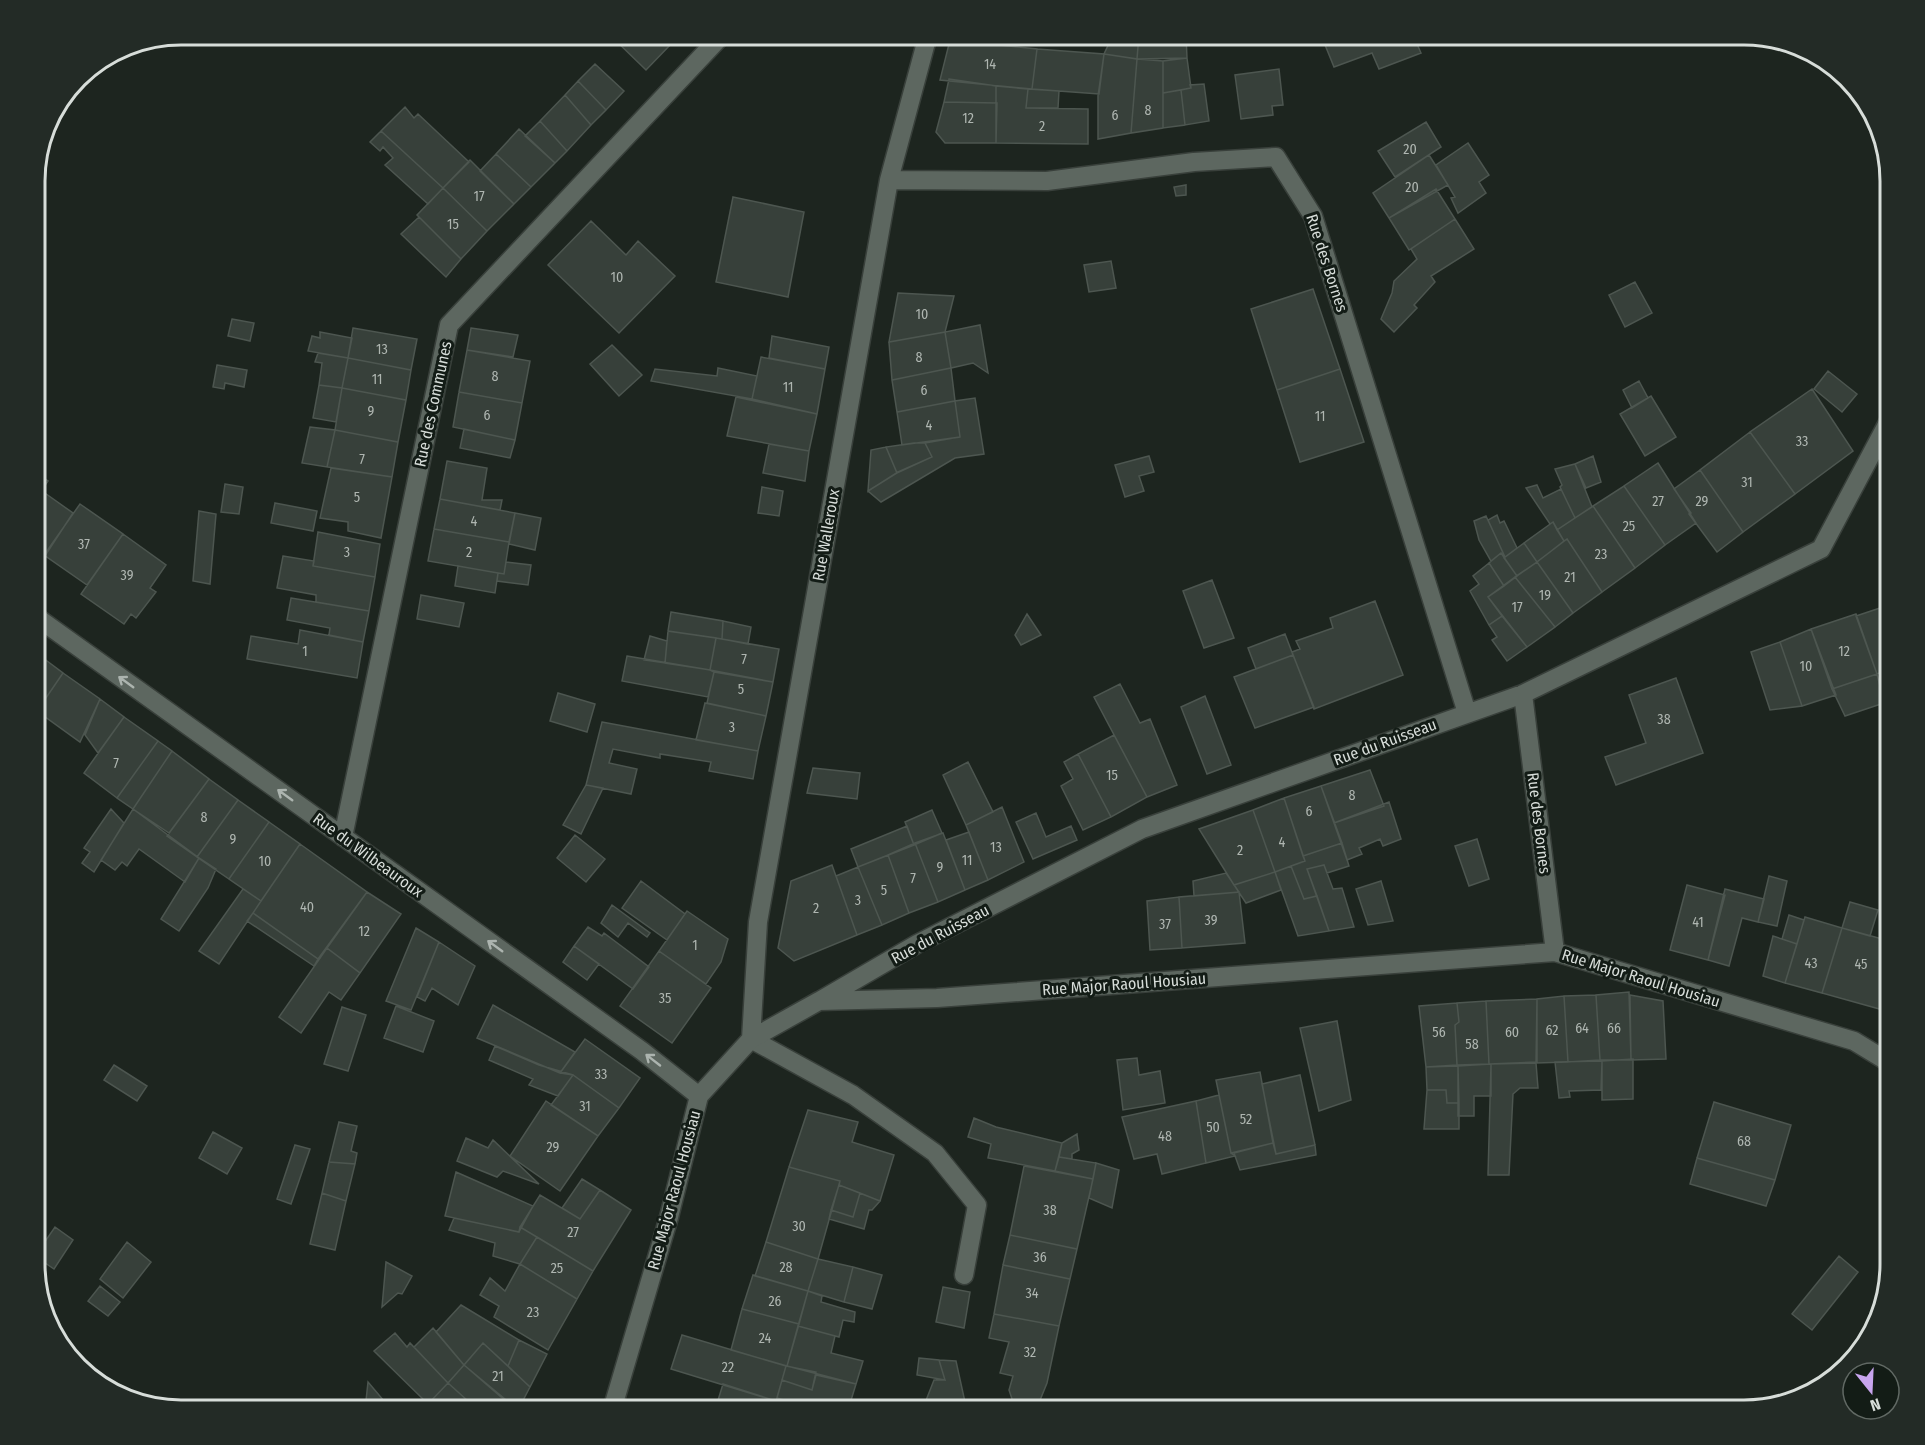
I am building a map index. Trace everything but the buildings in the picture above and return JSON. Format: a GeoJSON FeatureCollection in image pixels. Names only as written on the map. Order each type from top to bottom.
{"type":"FeatureCollection","features":[{"type":"Feature","properties":{"kind":"street","name":"Rue des Communes"},"geometry":{"type":"LineString","coordinates":[[343,837],[449,326],[712,45]]}},
{"type":"Feature","properties":{"kind":"street","name":"Rue Walleroux"},"geometry":{"type":"LineString","coordinates":[[751,1039],[758,922],[889,180],[925,45]]}},
{"type":"Feature","properties":{"kind":"street","name":"Rue des Bornes"},"geometry":{"type":"LineString","coordinates":[[889,180],[1047,181],[1194,162],[1276,157],[1313,216],[1467,713]]}},
{"type":"Feature","properties":{"kind":"street","name":"Rue du Ruisseau"},"geometry":{"type":"LineString","coordinates":[[819,1001],[917,944],[1142,829],[1523,694],[1821,549],[1880,438]]}},
{"type":"Feature","properties":{"kind":"street","name":"Rue du Wilbeauroux"},"geometry":{"type":"LineString","coordinates":[[45,623],[642,1051],[699,1096]]}},
{"type":"Feature","properties":{"kind":"street","name":"Rue des Bornes"},"geometry":{"type":"LineString","coordinates":[[1523,694],[1555,952]]}},
{"type":"Feature","properties":{"kind":"street","name":"Rue Major Raoul Housiau"},"geometry":{"type":"LineString","coordinates":[[615,1400],[669,1217],[699,1096],[751,1039],[819,1001],[937,998],[1555,952],[1854,1041],[1880,1057]]}},
{"type":"Feature","properties":{"kind":"street"},"geometry":{"type":"LineString","coordinates":[[751,1039],[853,1095],[935,1152],[977,1205],[964,1275]]}}]}
